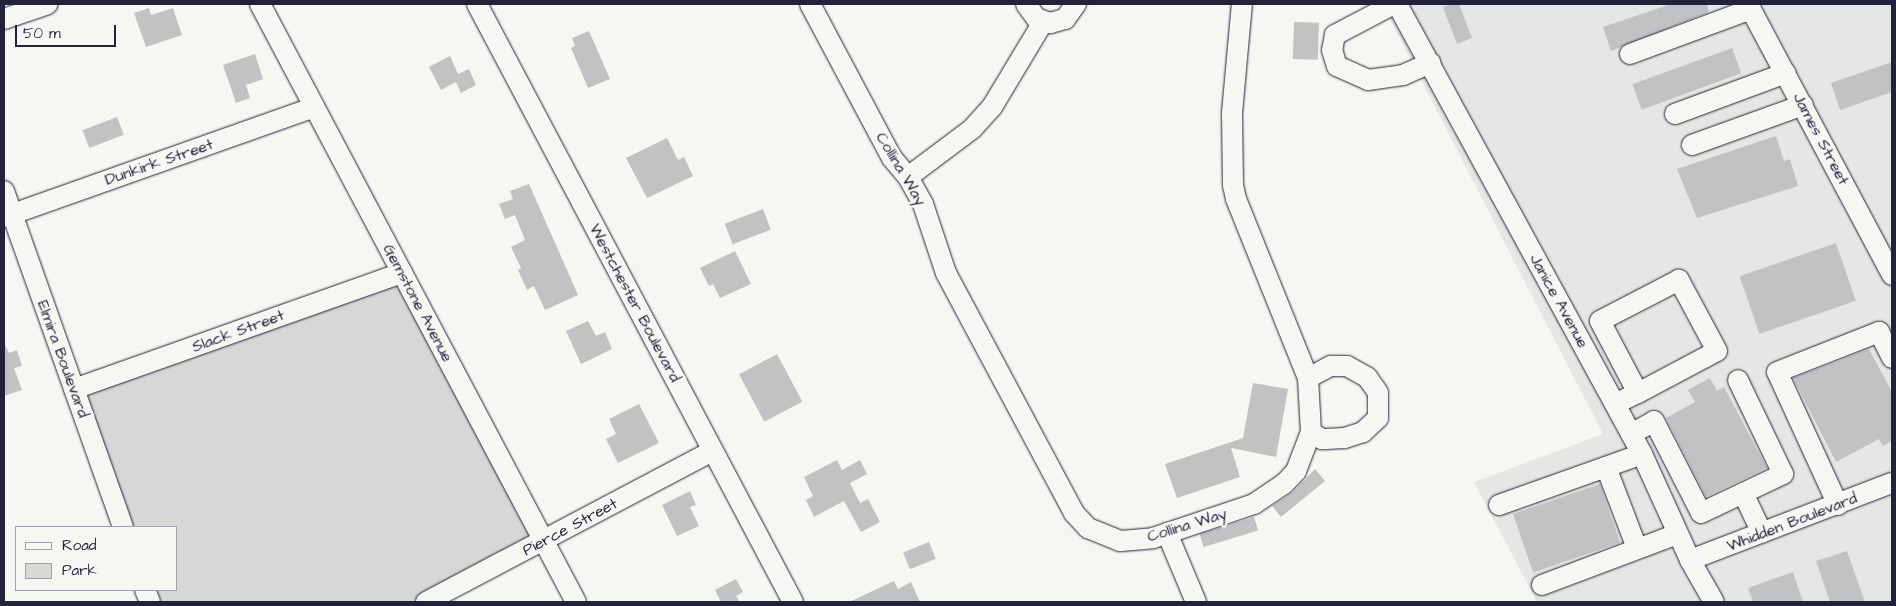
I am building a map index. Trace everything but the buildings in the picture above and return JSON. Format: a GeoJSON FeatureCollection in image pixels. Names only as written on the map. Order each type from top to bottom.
{"type":"FeatureCollection","features":[{"type":"Feature","properties":{"kind":"street"},"geometry":{"type":"LineString","coordinates":[[4,20],[48,4]]}},
{"type":"Feature","properties":{"kind":"street","name":"Gemstone Avenue"},"geometry":{"type":"LineString","coordinates":[[260,4],[576,602]]}},
{"type":"Feature","properties":{"kind":"street","name":"Westchester Boulevard"},"geometry":{"type":"LineString","coordinates":[[477,4],[793,602]]}},
{"type":"Feature","properties":{"kind":"street","name":"Collina Way"},"geometry":{"type":"LineString","coordinates":[[810,4],[892,158],[908,177],[929,218],[946,273],[1074,513],[1088,528],[1121,541],[1160,536],[1254,504],[1271,493],[1296,471],[1311,432],[1312,406],[1308,378],[1233,185],[1232,113],[1242,4]]}},
{"type":"Feature","properties":{"kind":"street"},"geometry":{"type":"LineString","coordinates":[[1026,4],[1031,14],[1043,22],[1065,19],[1076,4]]}},
{"type":"Feature","properties":{"kind":"street"},"geometry":{"type":"LineString","coordinates":[[1394,4],[1335,35],[1332,50],[1338,66],[1368,80],[1403,75],[1430,63]]}},
{"type":"Feature","properties":{"kind":"street","name":"Janice Avenue"},"geometry":{"type":"LineString","coordinates":[[1397,4],[1642,454],[1690,560],[1714,602]]}},
{"type":"Feature","properties":{"kind":"street"},"geometry":{"type":"LineString","coordinates":[[1630,54],[1749,6]]}},
{"type":"Feature","properties":{"kind":"street","name":"James Street"},"geometry":{"type":"LineString","coordinates":[[1749,6],[1892,275]]}},
{"type":"Feature","properties":{"kind":"street"},"geometry":{"type":"LineString","coordinates":[[908,177],[972,129],[992,108],[1043,22]]}},
{"type":"Feature","properties":{"kind":"street"},"geometry":{"type":"LineString","coordinates":[[1675,114],[1786,74]]}},
{"type":"Feature","properties":{"kind":"street"},"geometry":{"type":"LineString","coordinates":[[1692,144],[1803,105]]}},
{"type":"Feature","properties":{"kind":"street","name":"Dunkirk Street"},"geometry":{"type":"LineString","coordinates":[[8,215],[314,106]]}},
{"type":"Feature","properties":{"kind":"street","name":"Elmira Boulevard"},"geometry":{"type":"LineString","coordinates":[[4,191],[8,215],[74,389],[123,526]]}},
{"type":"Feature","properties":{"kind":"street","name":"Slack Street"},"geometry":{"type":"LineString","coordinates":[[74,389],[402,272]]}},
{"type":"Feature","properties":{"kind":"street"},"geometry":{"type":"LineString","coordinates":[[1615,404],[1638,393],[1716,351],[1679,280],[1600,321],[1638,393]]}},
{"type":"Feature","properties":{"kind":"street"},"geometry":{"type":"LineString","coordinates":[[1838,505],[1777,372],[1879,332],[1892,358]]}},
{"type":"Feature","properties":{"kind":"street"},"geometry":{"type":"LineString","coordinates":[[1308,378],[1331,366],[1347,366],[1367,377],[1378,393],[1378,418],[1363,432],[1344,438],[1322,439],[1311,432]]}},
{"type":"Feature","properties":{"kind":"street"},"geometry":{"type":"LineString","coordinates":[[1631,434],[1654,421],[1702,513],[1783,474],[1738,380]]}},
{"type":"Feature","properties":{"kind":"street","name":"Pierce Street"},"geometry":{"type":"LineString","coordinates":[[426,602],[713,451]]}},
{"type":"Feature","properties":{"kind":"street"},"geometry":{"type":"LineString","coordinates":[[1499,505],[1642,454]]}},
{"type":"Feature","properties":{"kind":"street"},"geometry":{"type":"LineString","coordinates":[[1606,467],[1637,548]]}},
{"type":"Feature","properties":{"kind":"street","name":"Whidden Boulevard"},"geometry":{"type":"LineString","coordinates":[[1690,560],[1892,483]]}},
{"type":"Feature","properties":{"kind":"street"},"geometry":{"type":"LineString","coordinates":[[1743,493],[1762,533]]}},
{"type":"Feature","properties":{"kind":"street"},"geometry":{"type":"LineString","coordinates":[[1666,507],[1692,494]]}},
{"type":"Feature","properties":{"kind":"street"},"geometry":{"type":"LineString","coordinates":[[1542,585],[1678,534]]}},
{"type":"Feature","properties":{"kind":"street"},"geometry":{"type":"LineString","coordinates":[[1160,536],[1181,584],[1196,602]]}},
{"type":"Feature","properties":{"kind":"street"},"geometry":{"type":"LineString","coordinates":[[1181,584],[1209,602]]}},
{"type":"Feature","properties":{"kind":"shaded area"},"geometry":{"type":"Polygon","coordinates":[[[1382,4],[1892,4],[1892,602],[1537,602],[1474,482],[1603,434],[1382,4]]]}},
{"type":"Feature","properties":{"kind":"green space"},"geometry":{"type":"Polygon","coordinates":[[[396,284],[532,538],[412,602],[156,602],[152,591],[178,591],[178,526],[130,526],[84,395],[396,284]]]}}]}
